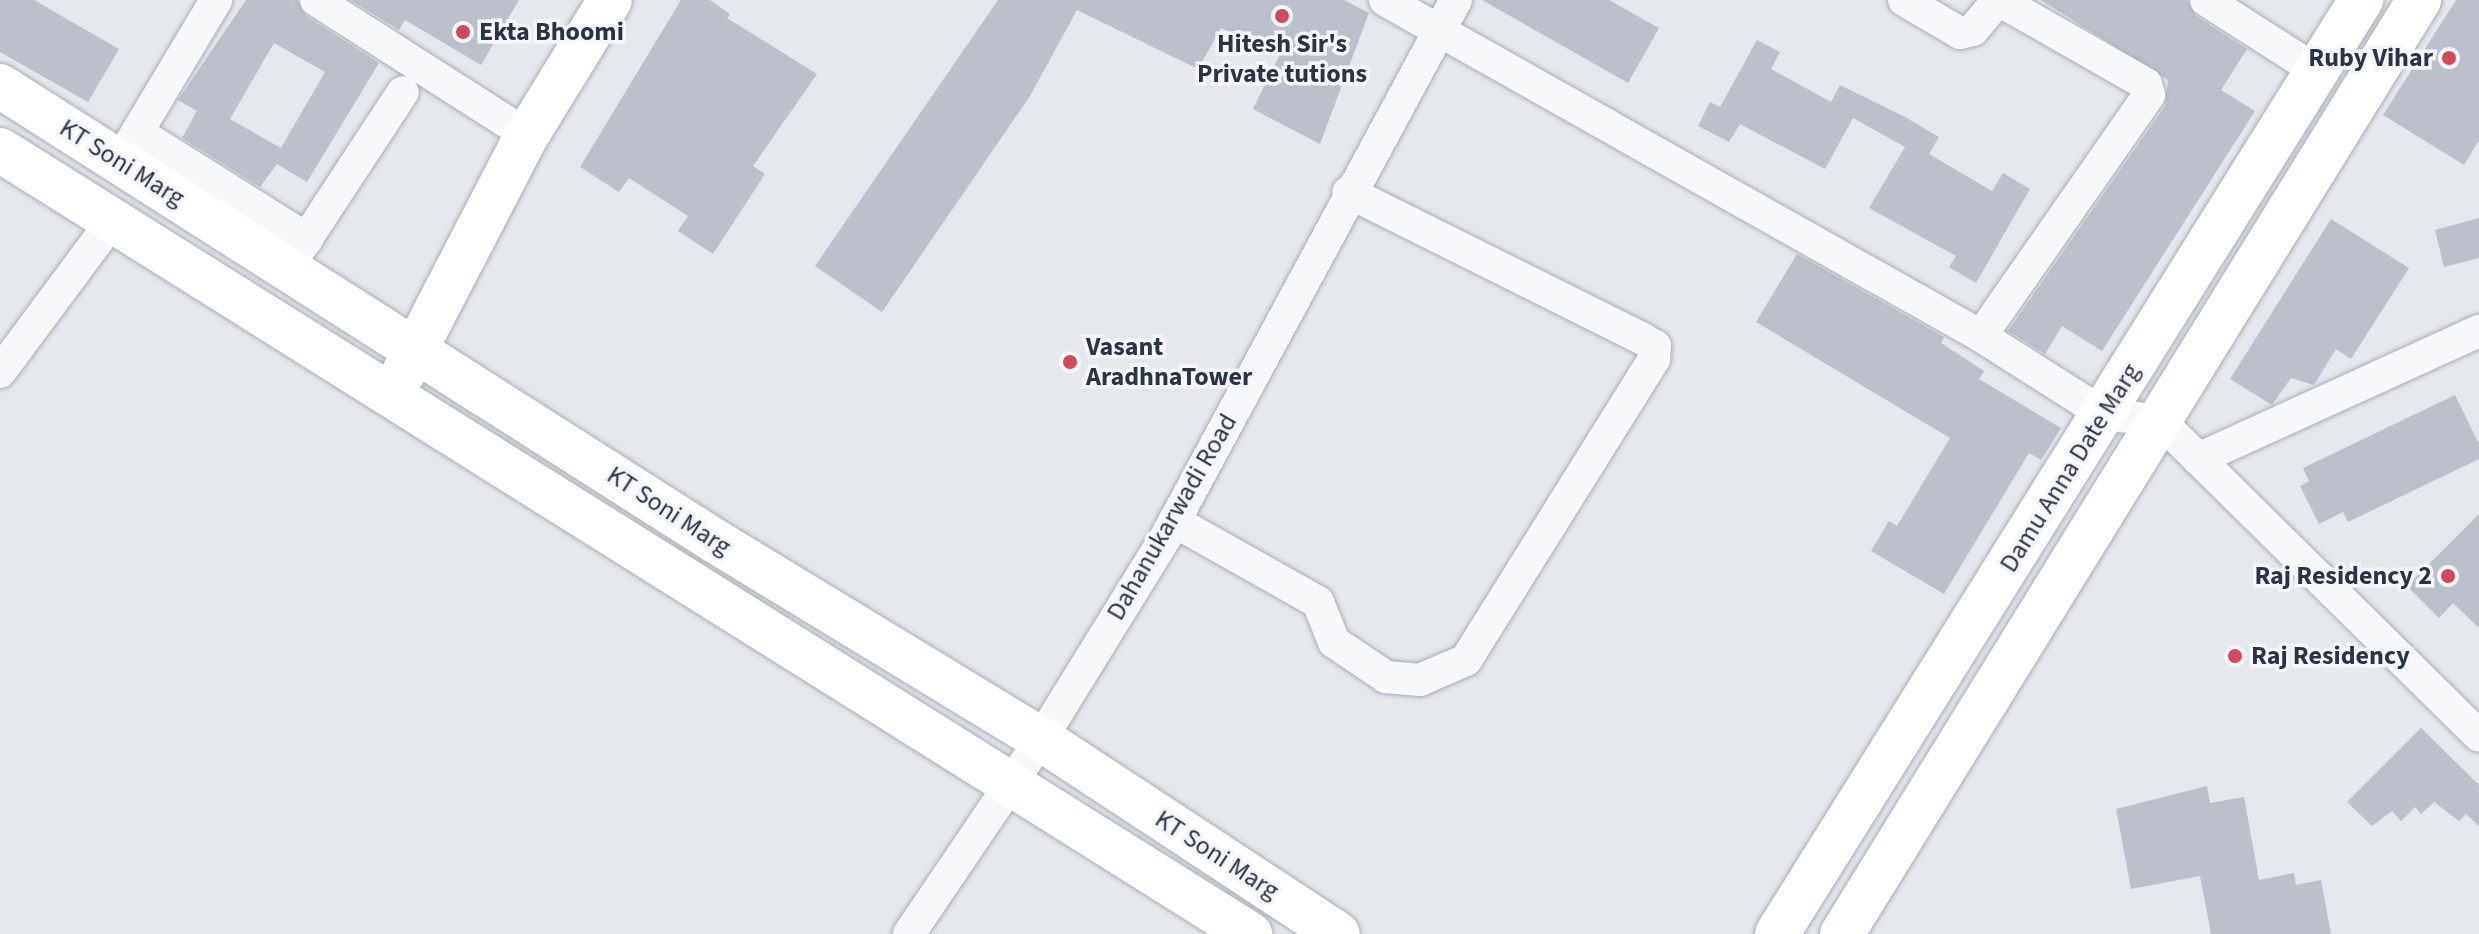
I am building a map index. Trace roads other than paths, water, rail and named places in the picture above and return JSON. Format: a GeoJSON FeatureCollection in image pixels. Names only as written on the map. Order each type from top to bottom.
{"type":"FeatureCollection","features":[{"type":"Feature","properties":{"kind":"street"},"geometry":{"type":"LineString","coordinates":[[128,147],[216,0]]}},
{"type":"Feature","properties":{"kind":"street"},"geometry":{"type":"LineString","coordinates":[[316,0],[527,135]]}},
{"type":"Feature","properties":{"kind":"street"},"geometry":{"type":"LineString","coordinates":[[391,391],[420,349],[527,135],[610,0]]}},
{"type":"Feature","properties":{"kind":"street"},"geometry":{"type":"LineString","coordinates":[[1385,0],[1449,14],[1981,336],[2104,414],[2160,421],[2479,736]]}},
{"type":"Feature","properties":{"kind":"street"},"geometry":{"type":"LineString","coordinates":[[1904,0],[1960,33],[1973,30],[1994,5],[2004,3],[2146,84],[2149,95],[1981,336]]}},
{"type":"Feature","properties":{"kind":"street"},"geometry":{"type":"LineString","coordinates":[[2206,0],[2317,71]]}},
{"type":"Feature","properties":{"kind":"street","name":"Damu Anna Date Marg"},"geometry":{"type":"LineString","coordinates":[[1777,934],[2361,0]]}},
{"type":"Feature","properties":{"kind":"street","name":"Damu Anna Date Marg"},"geometry":{"type":"LineString","coordinates":[[1842,934],[2419,0]]}},
{"type":"Feature","properties":{"kind":"street","name":"Dahanukarwadi Road"},"geometry":{"type":"LineString","coordinates":[[909,934],[1041,739],[1174,521],[1348,192],[1449,14]]}},
{"type":"Feature","properties":{"kind":"street","name":"KT Soni Marg"},"geometry":{"type":"LineString","coordinates":[[0,86],[128,147],[297,253],[420,349],[715,541],[1041,739],[1338,934]]}},
{"type":"Feature","properties":{"kind":"street"},"geometry":{"type":"LineString","coordinates":[[297,253],[403,92]]}},
{"type":"Feature","properties":{"kind":"street","name":"KT Soni Marg"},"geometry":{"type":"LineString","coordinates":[[0,150],[391,391],[1250,934]]}},
{"type":"Feature","properties":{"kind":"street"},"geometry":{"type":"LineString","coordinates":[[1174,521],[1318,602],[1334,642],[1386,677],[1420,680],[1466,660],[1654,359],[1655,346],[1641,338],[1348,192]]}},
{"type":"Feature","properties":{"kind":"street"},"geometry":{"type":"LineString","coordinates":[[0,372],[113,220]]}},
{"type":"Feature","properties":{"kind":"street"},"geometry":{"type":"LineString","coordinates":[[2198,459],[2479,331]]}},
{"type":"Feature","properties":{"kind":"place","name":"Hitesh Sir's Private tutions"},"geometry":{"type":"Point","coordinates":[1282,16]}},
{"type":"Feature","properties":{"kind":"place","name":"Ekta Bhoomi"},"geometry":{"type":"Point","coordinates":[463,32]}},
{"type":"Feature","properties":{"kind":"place","name":"Ruby Vihar"},"geometry":{"type":"Point","coordinates":[2449,58]}},
{"type":"Feature","properties":{"kind":"place","name":"Vasant AradhnaTower"},"geometry":{"type":"Point","coordinates":[1070,362]}},
{"type":"Feature","properties":{"kind":"place","name":"Raj Residency 2"},"geometry":{"type":"Point","coordinates":[2448,576]}},
{"type":"Feature","properties":{"kind":"place","name":"Raj Residency"},"geometry":{"type":"Point","coordinates":[2235,656]}}]}
